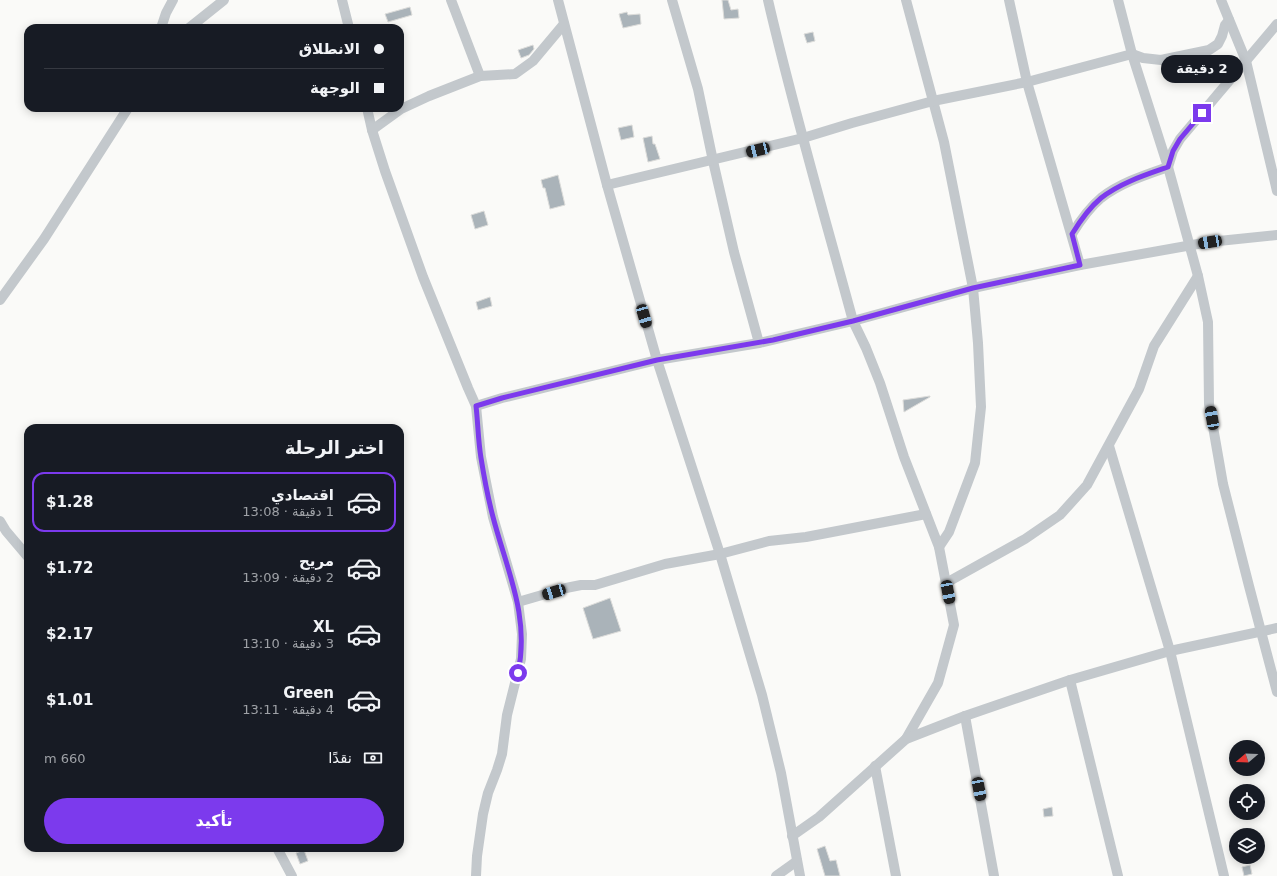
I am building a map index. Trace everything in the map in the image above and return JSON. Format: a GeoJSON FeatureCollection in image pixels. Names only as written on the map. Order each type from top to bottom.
{"type":"FeatureCollection","features":[{"type":"Feature","properties":{"kind":"street"},"geometry":{"type":"LineString","coordinates":[[162,24],[166,12],[173,0]]}},
{"type":"Feature","properties":{"kind":"street"},"geometry":{"type":"LineString","coordinates":[[194,24],[224,0]]}},
{"type":"Feature","properties":{"kind":"street"},"geometry":{"type":"LineString","coordinates":[[342,0],[348,24]]}},
{"type":"Feature","properties":{"kind":"street"},"geometry":{"type":"LineString","coordinates":[[451,0],[480,76]]}},
{"type":"Feature","properties":{"kind":"street"},"geometry":{"type":"LineString","coordinates":[[558,0],[607,185],[657,360],[720,554],[762,695],[781,773],[800,876]]}},
{"type":"Feature","properties":{"kind":"street"},"geometry":{"type":"LineString","coordinates":[[672,0],[698,89],[734,252],[759,343]]}},
{"type":"Feature","properties":{"kind":"street"},"geometry":{"type":"LineString","coordinates":[[768,0],[803,138],[853,321],[878,376],[904,456],[939,547],[954,625],[938,683],[906,739],[819,817],[792,836]]}},
{"type":"Feature","properties":{"kind":"street"},"geometry":{"type":"LineString","coordinates":[[906,0],[946,150],[973,288],[978,343],[981,406],[975,463],[950,532],[939,547]]}},
{"type":"Feature","properties":{"kind":"street"},"geometry":{"type":"LineString","coordinates":[[1009,0],[1027,82],[1080,265]]}},
{"type":"Feature","properties":{"kind":"street"},"geometry":{"type":"LineString","coordinates":[[1118,0],[1132,54],[1168,167],[1198,276],[1208,322],[1209,404],[1222,477],[1277,692]]}},
{"type":"Feature","properties":{"kind":"street"},"geometry":{"type":"LineString","coordinates":[[1221,0],[1246,61],[1277,191]]}},
{"type":"Feature","properties":{"kind":"street"},"geometry":{"type":"LineString","coordinates":[[607,185],[713,161],[803,138],[933,101],[1027,82],[1132,54],[1143,58],[1161,60],[1209,50],[1218,44],[1229,20]]}},
{"type":"Feature","properties":{"kind":"street"},"geometry":{"type":"LineString","coordinates":[[404,108],[480,76],[515,74],[533,61],[564,24]]}},
{"type":"Feature","properties":{"kind":"street"},"geometry":{"type":"LineString","coordinates":[[1168,167],[1173,151],[1180,139],[1277,24]]}},
{"type":"Feature","properties":{"kind":"street"},"geometry":{"type":"LineString","coordinates":[[0,300],[44,239],[125,112]]}},
{"type":"Feature","properties":{"kind":"street"},"geometry":{"type":"LineString","coordinates":[[368,112],[385,171],[423,277],[476,406],[481,458],[493,517],[518,602],[522,634],[521,659],[508,715],[502,754],[488,792],[477,856],[476,876]]}},
{"type":"Feature","properties":{"kind":"street"},"geometry":{"type":"LineString","coordinates":[[372,130],[397,112]]}},
{"type":"Feature","properties":{"kind":"street"},"geometry":{"type":"LineString","coordinates":[[1072,234],[1084,215],[1101,198],[1129,181],[1168,167]]}},
{"type":"Feature","properties":{"kind":"street"},"geometry":{"type":"LineString","coordinates":[[476,406],[502,398],[657,360],[759,343],[853,321],[973,288],[1080,265],[1190,245],[1277,235]]}},
{"type":"Feature","properties":{"kind":"street"},"geometry":{"type":"LineString","coordinates":[[946,583],[1024,538],[1060,515],[1087,485],[1139,389],[1154,346],[1198,276]]}},
{"type":"Feature","properties":{"kind":"street"},"geometry":{"type":"LineString","coordinates":[[1109,446],[1170,651],[1224,876]]}},
{"type":"Feature","properties":{"kind":"street"},"geometry":{"type":"LineString","coordinates":[[518,602],[574,586],[595,585],[665,564],[720,554],[770,540],[806,537],[926,514]]}},
{"type":"Feature","properties":{"kind":"street"},"geometry":{"type":"LineString","coordinates":[[0,521],[6,531],[24,552]]}},
{"type":"Feature","properties":{"kind":"street"},"geometry":{"type":"LineString","coordinates":[[906,739],[965,716],[1070,680],[1170,651],[1277,628]]}},
{"type":"Feature","properties":{"kind":"street"},"geometry":{"type":"LineString","coordinates":[[1070,680],[1118,876]]}},
{"type":"Feature","properties":{"kind":"street"},"geometry":{"type":"LineString","coordinates":[[965,716],[994,876]]}},
{"type":"Feature","properties":{"kind":"street"},"geometry":{"type":"LineString","coordinates":[[875,766],[896,876]]}},
{"type":"Feature","properties":{"kind":"street"},"geometry":{"type":"LineString","coordinates":[[279,852],[292,876]]}},
{"type":"Feature","properties":{"kind":"street"},"geometry":{"type":"LineString","coordinates":[[776,876],[797,861]]}},
{"type":"Feature","properties":{"kind":"building"},"geometry":{"type":"Polygon","coordinates":[[[722,0],[728,0],[731,10],[738,9],[739,18],[724,19],[722,0]]]}},
{"type":"Feature","properties":{"kind":"building"},"geometry":{"type":"Polygon","coordinates":[[[410,7],[412,15],[388,22],[385,14],[410,7]]]}},
{"type":"Feature","properties":{"kind":"building"},"geometry":{"type":"Polygon","coordinates":[[[627,12],[628,15],[640,14],[641,24],[623,28],[619,14],[627,12]]]}},
{"type":"Feature","properties":{"kind":"building"},"geometry":{"type":"Polygon","coordinates":[[[813,32],[815,41],[807,43],[804,34],[813,32]]]}},
{"type":"Feature","properties":{"kind":"building"},"geometry":{"type":"Polygon","coordinates":[[[533,45],[534,49],[529,55],[521,58],[518,50],[533,45]]]}},
{"type":"Feature","properties":{"kind":"building"},"geometry":{"type":"Polygon","coordinates":[[[632,125],[634,137],[621,140],[618,128],[632,125]]]}},
{"type":"Feature","properties":{"kind":"building"},"geometry":{"type":"Polygon","coordinates":[[[652,136],[653,144],[655,144],[660,159],[648,162],[643,138],[652,136]]]}},
{"type":"Feature","properties":{"kind":"building"},"geometry":{"type":"Polygon","coordinates":[[[558,175],[565,205],[550,209],[545,188],[543,188],[541,180],[558,175]]]}},
{"type":"Feature","properties":{"kind":"building"},"geometry":{"type":"Polygon","coordinates":[[[484,211],[488,225],[475,229],[471,215],[484,211]]]}},
{"type":"Feature","properties":{"kind":"building"},"geometry":{"type":"Polygon","coordinates":[[[490,297],[492,306],[478,310],[476,302],[490,297]]]}},
{"type":"Feature","properties":{"kind":"building"},"geometry":{"type":"Polygon","coordinates":[[[930,397],[904,412],[903,400],[930,397]]]}},
{"type":"Feature","properties":{"kind":"building"},"geometry":{"type":"Polygon","coordinates":[[[610,598],[621,631],[593,639],[583,608],[610,598]]]}},
{"type":"Feature","properties":{"kind":"building"},"geometry":{"type":"Polygon","coordinates":[[[1052,807],[1053,816],[1044,817],[1043,809],[1052,807]]]}},
{"type":"Feature","properties":{"kind":"building"},"geometry":{"type":"Polygon","coordinates":[[[825,846],[830,861],[836,860],[840,876],[825,876],[817,849],[825,846]]]}},
{"type":"Feature","properties":{"kind":"building"},"geometry":{"type":"Polygon","coordinates":[[[305,852],[308,861],[300,864],[296,853],[305,852]]]}},
{"type":"Feature","properties":{"kind":"building"},"geometry":{"type":"Polygon","coordinates":[[[1250,865],[1252,874],[1244,876],[1242,867],[1250,865]]]}},
{"type":"Feature","properties":{"kind":"route"},"geometry":{"type":"LineString","coordinates":[[518,673],[521,659],[522,634],[518,602],[493,517],[481,458],[476,406],[502,398],[657,360],[773,340],[853,321],[973,288],[1080,265],[1072,234],[1084,215],[1101,198],[1129,181],[1168,167],[1173,151],[1180,139],[1202,113]]}}]}
